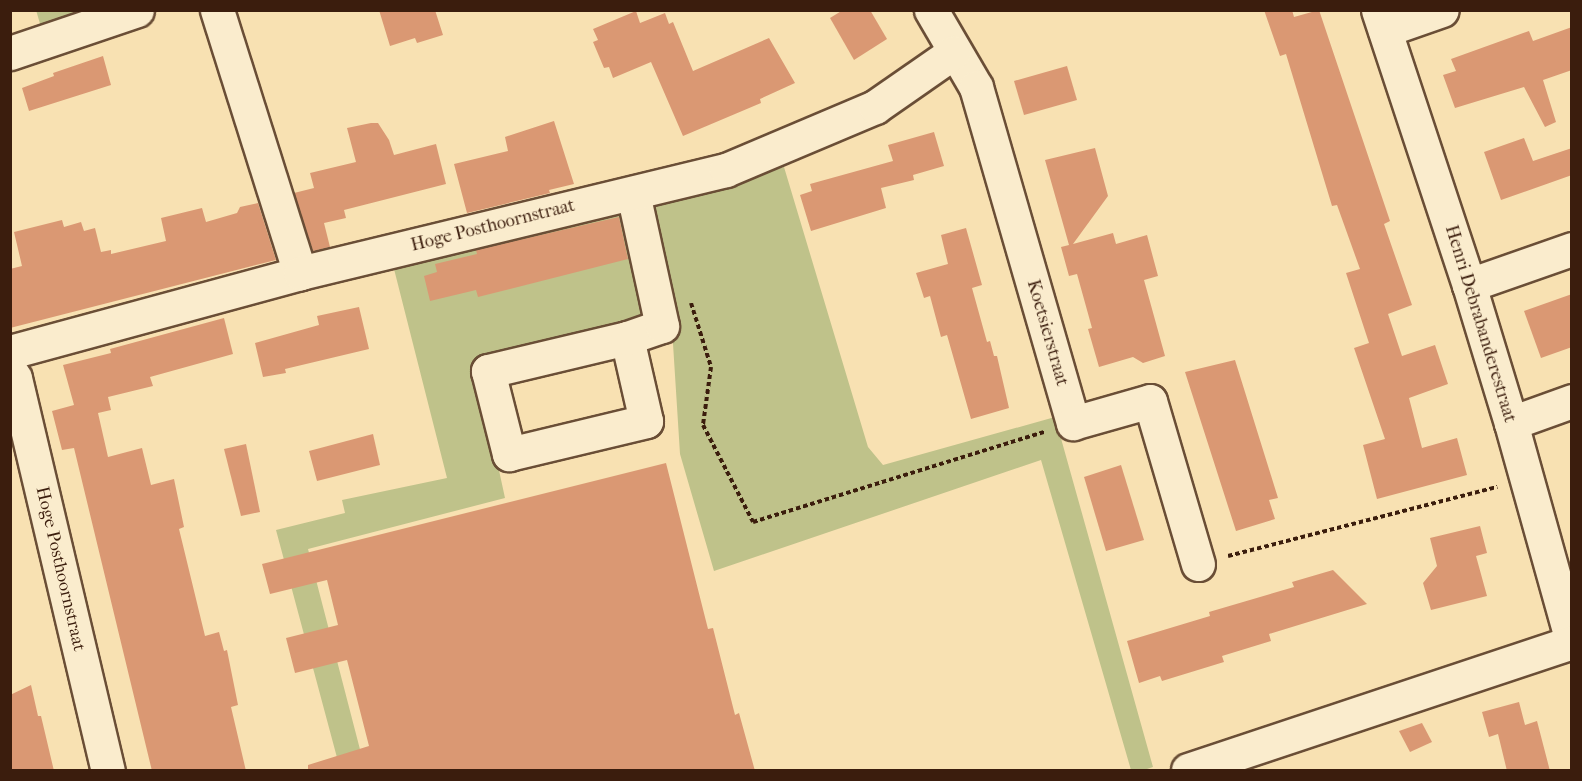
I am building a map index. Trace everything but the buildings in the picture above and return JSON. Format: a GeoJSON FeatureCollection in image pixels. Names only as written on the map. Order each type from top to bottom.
{"type":"FeatureCollection","features":[{"type":"Feature","properties":{"kind":"street"},"geometry":{"type":"LineString","coordinates":[[10,53],[137,10]]}},
{"type":"Feature","properties":{"kind":"street"},"geometry":{"type":"LineString","coordinates":[[217,10],[300,273]]}},
{"type":"Feature","properties":{"kind":"street","name":"Koetsierstraat"},"geometry":{"type":"LineString","coordinates":[[931,10],[976,87],[1073,423]]}},
{"type":"Feature","properties":{"kind":"street"},"geometry":{"type":"LineString","coordinates":[[1382,20],[1442,10]]}},
{"type":"Feature","properties":{"kind":"street","name":"Henri Debrabanderestraat"},"geometry":{"type":"LineString","coordinates":[[1382,20],[1469,285],[1511,423],[1572,642]]}},
{"type":"Feature","properties":{"kind":"street","name":"Hoge Posthoornstraat"},"geometry":{"type":"LineString","coordinates":[[10,352],[300,273],[726,170],[875,107],[954,52]]}},
{"type":"Feature","properties":{"kind":"street"},"geometry":{"type":"LineString","coordinates":[[627,338],[646,421],[508,454],[488,371],[627,338],[662,326],[633,193]]}},
{"type":"Feature","properties":{"kind":"street"},"geometry":{"type":"LineString","coordinates":[[1469,285],[1572,249]]}},
{"type":"Feature","properties":{"kind":"street","name":"Hoge Posthoornstraat"},"geometry":{"type":"LineString","coordinates":[[10,369],[15,378],[108,771]]}},
{"type":"Feature","properties":{"kind":"street"},"geometry":{"type":"LineString","coordinates":[[1073,423],[1150,400],[1198,564]]}},
{"type":"Feature","properties":{"kind":"street"},"geometry":{"type":"LineString","coordinates":[[1511,423],[1572,401]]}},
{"type":"Feature","properties":{"kind":"street"},"geometry":{"type":"LineString","coordinates":[[1188,771],[1572,642]]}},
{"type":"Feature","properties":{"kind":"path"},"geometry":{"type":"LineString","coordinates":[[690,300],[711,368],[703,424],[753,522],[1073,423]]}},
{"type":"Feature","properties":{"kind":"path"},"geometry":{"type":"LineString","coordinates":[[1198,564],[1527,479]]}},
{"type":"Feature","properties":{"kind":"green space"},"geometry":{"type":"Polygon","coordinates":[[[36,10],[115,11],[43,34],[36,10]]]}},
{"type":"Feature","properties":{"kind":"green space"},"geometry":{"type":"Polygon","coordinates":[[[784,167],[868,447],[883,465],[1055,417],[1153,767],[1131,770],[1041,460],[714,571],[680,454],[672,328],[644,209],[784,167]]]}},
{"type":"Feature","properties":{"kind":"green space"},"geometry":{"type":"Polygon","coordinates":[[[627,213],[651,318],[476,364],[505,498],[308,549],[363,761],[339,765],[276,530],[345,513],[342,500],[447,478],[394,269],[627,213]]]}}]}
